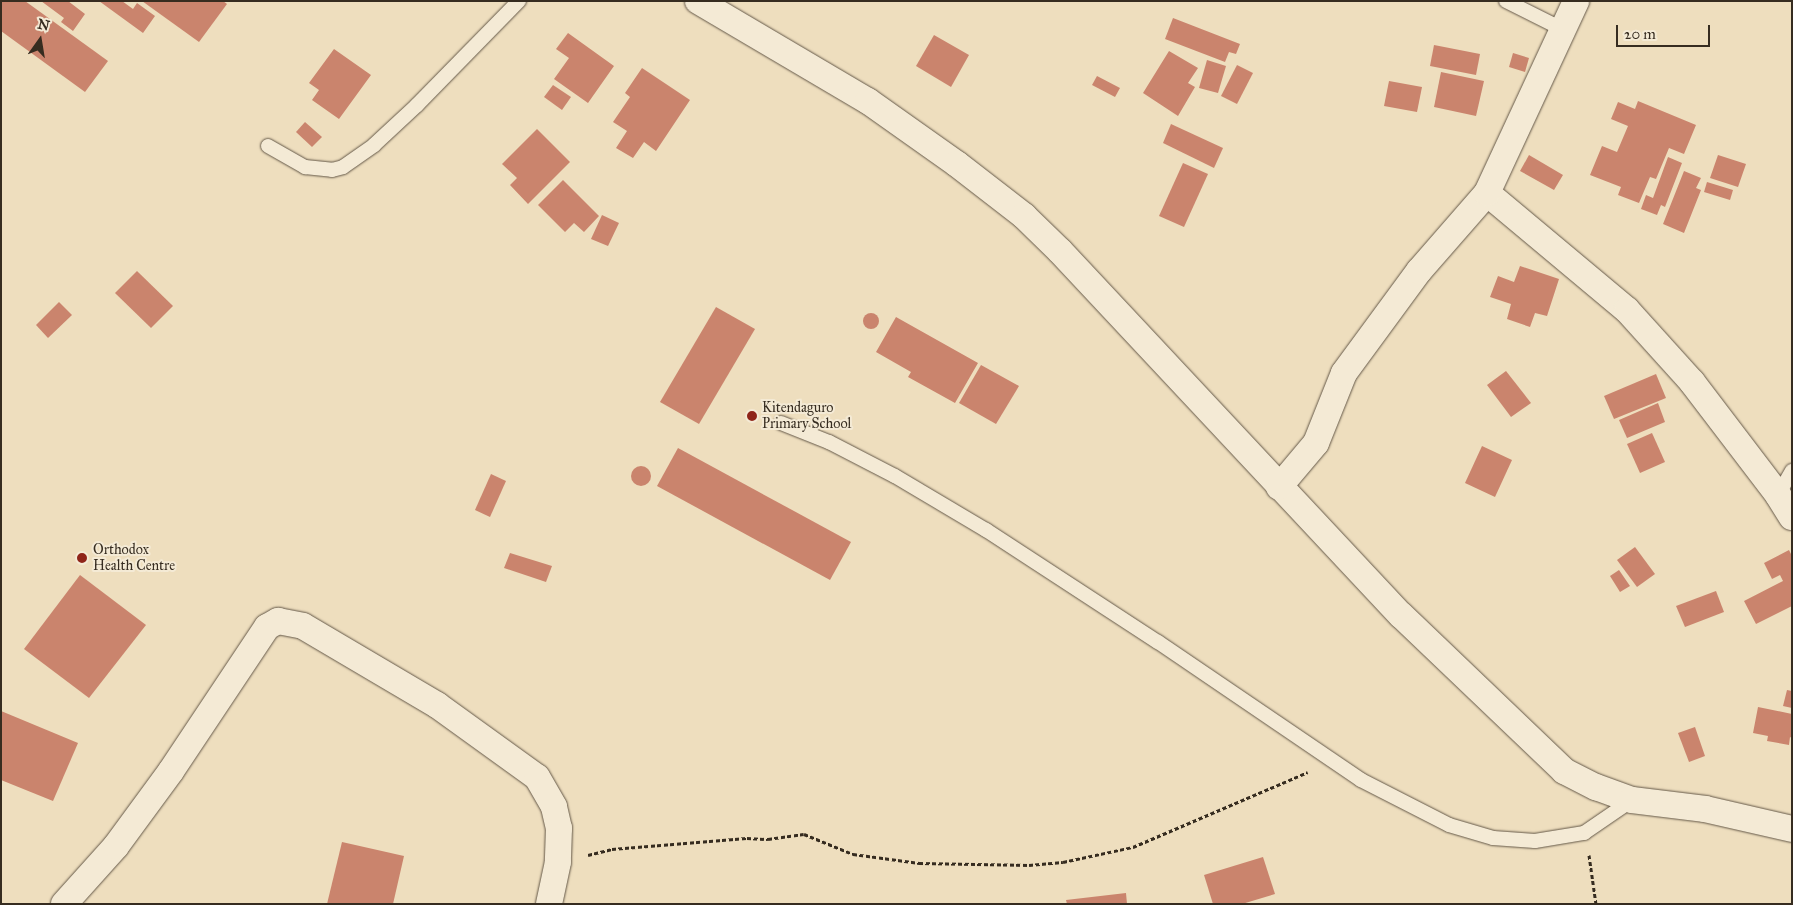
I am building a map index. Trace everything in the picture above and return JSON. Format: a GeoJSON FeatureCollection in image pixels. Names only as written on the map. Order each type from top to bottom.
{"type":"FeatureCollection","features":[{"type":"Feature","properties":{"kind":"street"},"geometry":{"type":"LineString","coordinates":[[698,1],[868,101],[958,164],[1024,216],[1060,251],[1401,615],[1564,771],[1596,788],[1632,800],[1704,809],[1792,829]]}},
{"type":"Feature","properties":{"kind":"street"},"geometry":{"type":"LineString","coordinates":[[1279,486],[1316,443],[1344,373],[1419,271],[1486,193],[1576,1]]}},
{"type":"Feature","properties":{"kind":"street"},"geometry":{"type":"LineString","coordinates":[[1486,193],[1627,310],[1692,382],[1778,495],[1792,517]]}},
{"type":"Feature","properties":{"kind":"street"},"geometry":{"type":"LineString","coordinates":[[64,904],[116,846],[171,771],[267,627],[278,622],[303,626],[437,705],[537,777],[554,807],[559,828],[558,862],[549,904]]}},
{"type":"Feature","properties":{"kind":"lane"},"geometry":{"type":"LineString","coordinates":[[268,146],[305,167],[332,170],[343,167],[374,145],[417,105],[519,1]]}},
{"type":"Feature","properties":{"kind":"lane"},"geometry":{"type":"LineString","coordinates":[[1506,1],[1562,29]]}},
{"type":"Feature","properties":{"kind":"lane"},"geometry":{"type":"LineString","coordinates":[[781,423],[829,442],[895,476],[986,530],[1158,642],[1360,780],[1415,809],[1474,833],[1515,841],[1535,841],[1584,833],[1632,800]]}},
{"type":"Feature","properties":{"kind":"lane"},"geometry":{"type":"LineString","coordinates":[[1778,495],[1792,471]]}},
{"type":"Feature","properties":{"kind":"path"},"geometry":{"type":"LineString","coordinates":[[558,862],[612,850],[747,838],[768,839],[804,834],[853,854],[919,863],[1028,865],[1063,862],[1133,847],[1219,812],[1332,761]]}},
{"type":"Feature","properties":{"kind":"path"},"geometry":{"type":"LineString","coordinates":[[1584,833],[1593,877],[1596,904]]}},
{"type":"Feature","properties":{"kind":"building"},"geometry":{"type":"Polygon","coordinates":[[[1,1],[25,1],[108,61],[85,92],[1,31],[1,1]]]}},
{"type":"Feature","properties":{"kind":"building"},"geometry":{"type":"Polygon","coordinates":[[[41,1],[68,1],[85,14],[73,31],[61,22],[64,18],[41,1]]]}},
{"type":"Feature","properties":{"kind":"building"},"geometry":{"type":"Polygon","coordinates":[[[99,1],[122,1],[133,9],[137,3],[155,16],[143,33],[99,1]]]}},
{"type":"Feature","properties":{"kind":"building"},"geometry":{"type":"Polygon","coordinates":[[[142,1],[223,1],[227,4],[199,42],[142,1]]]}},
{"type":"Feature","properties":{"kind":"building"},"geometry":{"type":"Polygon","coordinates":[[[1173,18],[1240,44],[1236,54],[1229,52],[1225,62],[1165,39],[1173,18]]]}},
{"type":"Feature","properties":{"kind":"building"},"geometry":{"type":"Polygon","coordinates":[[[568,33],[614,66],[588,103],[554,79],[569,58],[556,49],[568,33]]]}},
{"type":"Feature","properties":{"kind":"building"},"geometry":{"type":"Polygon","coordinates":[[[934,35],[969,55],[951,87],[916,66],[934,35]]]}},
{"type":"Feature","properties":{"kind":"building"},"geometry":{"type":"Polygon","coordinates":[[[1434,45],[1480,54],[1476,75],[1430,66],[1434,45]]]}},
{"type":"Feature","properties":{"kind":"building"},"geometry":{"type":"Polygon","coordinates":[[[334,49],[371,75],[339,119],[312,100],[319,90],[309,83],[334,49]]]}},
{"type":"Feature","properties":{"kind":"building"},"geometry":{"type":"Polygon","coordinates":[[[1169,51],[1198,68],[1188,83],[1195,87],[1178,116],[1143,93],[1169,51]]]}},
{"type":"Feature","properties":{"kind":"building"},"geometry":{"type":"Polygon","coordinates":[[[1513,53],[1529,58],[1525,72],[1509,67],[1513,53]]]}},
{"type":"Feature","properties":{"kind":"building"},"geometry":{"type":"Polygon","coordinates":[[[1207,60],[1226,66],[1218,93],[1199,88],[1207,60]]]}},
{"type":"Feature","properties":{"kind":"building"},"geometry":{"type":"Polygon","coordinates":[[[1237,65],[1253,73],[1237,104],[1221,96],[1237,65]]]}},
{"type":"Feature","properties":{"kind":"building"},"geometry":{"type":"Polygon","coordinates":[[[642,68],[690,100],[656,151],[644,142],[633,158],[616,148],[627,131],[613,122],[630,97],[625,93],[642,68]]]}},
{"type":"Feature","properties":{"kind":"building"},"geometry":{"type":"Polygon","coordinates":[[[1441,72],[1484,81],[1476,116],[1434,107],[1441,72]]]}},
{"type":"Feature","properties":{"kind":"building"},"geometry":{"type":"Polygon","coordinates":[[[1097,76],[1120,88],[1115,97],[1092,85],[1097,76]]]}},
{"type":"Feature","properties":{"kind":"building"},"geometry":{"type":"Polygon","coordinates":[[[1389,81],[1422,87],[1417,112],[1384,106],[1389,81]]]}},
{"type":"Feature","properties":{"kind":"building"},"geometry":{"type":"Polygon","coordinates":[[[553,85],[571,97],[562,110],[544,97],[553,85]]]}},
{"type":"Feature","properties":{"kind":"building"},"geometry":{"type":"Polygon","coordinates":[[[1638,101],[1696,125],[1684,154],[1669,148],[1656,179],[1650,177],[1639,203],[1618,195],[1621,187],[1590,175],[1602,146],[1617,152],[1628,126],[1611,119],[1618,102],[1635,109],[1638,101]]]}},
{"type":"Feature","properties":{"kind":"building"},"geometry":{"type":"Polygon","coordinates":[[[305,122],[322,137],[312,147],[296,132],[305,122]]]}},
{"type":"Feature","properties":{"kind":"building"},"geometry":{"type":"Polygon","coordinates":[[[1171,124],[1223,148],[1214,168],[1163,143],[1171,124]]]}},
{"type":"Feature","properties":{"kind":"building"},"geometry":{"type":"Polygon","coordinates":[[[537,129],[570,162],[528,204],[510,185],[517,178],[502,164],[537,129]]]}},
{"type":"Feature","properties":{"kind":"building"},"geometry":{"type":"Polygon","coordinates":[[[1529,155],[1563,175],[1554,190],[1520,171],[1529,155]]]}},
{"type":"Feature","properties":{"kind":"building"},"geometry":{"type":"Polygon","coordinates":[[[1718,155],[1746,164],[1738,187],[1710,178],[1718,155]]]}},
{"type":"Feature","properties":{"kind":"building"},"geometry":{"type":"Polygon","coordinates":[[[1668,157],[1682,163],[1665,207],[1661,205],[1657,215],[1641,209],[1646,195],[1653,198],[1668,157]]]}},
{"type":"Feature","properties":{"kind":"building"},"geometry":{"type":"Polygon","coordinates":[[[1183,163],[1208,174],[1184,227],[1159,216],[1183,163]]]}},
{"type":"Feature","properties":{"kind":"building"},"geometry":{"type":"Polygon","coordinates":[[[1684,171],[1701,178],[1696,188],[1701,190],[1684,233],[1663,224],[1684,171]]]}},
{"type":"Feature","properties":{"kind":"building"},"geometry":{"type":"Polygon","coordinates":[[[563,180],[599,216],[584,232],[574,223],[565,232],[538,205],[563,180]]]}},
{"type":"Feature","properties":{"kind":"building"},"geometry":{"type":"Polygon","coordinates":[[[1707,182],[1733,190],[1730,200],[1704,192],[1707,182]]]}},
{"type":"Feature","properties":{"kind":"building"},"geometry":{"type":"Polygon","coordinates":[[[602,215],[619,223],[608,246],[591,239],[602,215]]]}},
{"type":"Feature","properties":{"kind":"building"},"geometry":{"type":"Polygon","coordinates":[[[1520,266],[1559,279],[1547,316],[1535,313],[1530,327],[1507,319],[1511,304],[1490,297],[1498,276],[1514,282],[1520,266]]]}},
{"type":"Feature","properties":{"kind":"building"},"geometry":{"type":"Polygon","coordinates":[[[137,271],[173,306],[151,328],[115,293],[137,271]]]}},
{"type":"Feature","properties":{"kind":"building"},"geometry":{"type":"Polygon","coordinates":[[[59,302],[72,315],[48,338],[36,325],[59,302]]]}},
{"type":"Feature","properties":{"kind":"building"},"geometry":{"type":"Polygon","coordinates":[[[716,307],[755,329],[699,424],[660,402],[716,307]]]}},
{"type":"Feature","properties":{"kind":"building"},"geometry":{"type":"Polygon","coordinates":[[[871,313],[877,315],[879,321],[877,327],[871,329],[865,327],[863,321],[865,315],[871,313]]]}},
{"type":"Feature","properties":{"kind":"building"},"geometry":{"type":"Polygon","coordinates":[[[896,317],[978,363],[955,403],[908,377],[911,372],[876,352],[896,317]]]}},
{"type":"Feature","properties":{"kind":"building"},"geometry":{"type":"Polygon","coordinates":[[[981,365],[1019,386],[996,424],[959,403],[981,365]]]}},
{"type":"Feature","properties":{"kind":"building"},"geometry":{"type":"Polygon","coordinates":[[[1506,371],[1531,403],[1511,417],[1487,385],[1506,371]]]}},
{"type":"Feature","properties":{"kind":"building"},"geometry":{"type":"Polygon","coordinates":[[[1656,374],[1666,398],[1614,419],[1604,396],[1656,374]]]}},
{"type":"Feature","properties":{"kind":"building"},"geometry":{"type":"Polygon","coordinates":[[[1658,403],[1665,422],[1627,438],[1619,420],[1658,403]]]}},
{"type":"Feature","properties":{"kind":"building"},"geometry":{"type":"Polygon","coordinates":[[[1652,433],[1665,462],[1640,473],[1627,444],[1652,433]]]}},
{"type":"Feature","properties":{"kind":"building"},"geometry":{"type":"Polygon","coordinates":[[[1482,446],[1512,460],[1495,497],[1465,483],[1482,446]]]}},
{"type":"Feature","properties":{"kind":"building"},"geometry":{"type":"Polygon","coordinates":[[[678,448],[851,542],[830,580],[657,486],[678,448]]]}},
{"type":"Feature","properties":{"kind":"building"},"geometry":{"type":"Polygon","coordinates":[[[641,466],[648,469],[651,476],[648,483],[641,486],[634,483],[631,476],[634,469],[641,466]]]}},
{"type":"Feature","properties":{"kind":"building"},"geometry":{"type":"Polygon","coordinates":[[[491,474],[506,481],[490,517],[475,510],[491,474]]]}},
{"type":"Feature","properties":{"kind":"building"},"geometry":{"type":"Polygon","coordinates":[[[1635,547],[1655,574],[1637,587],[1617,560],[1635,547]]]}},
{"type":"Feature","properties":{"kind":"building"},"geometry":{"type":"Polygon","coordinates":[[[1789,550],[1792,556],[1792,606],[1756,624],[1744,601],[1783,581],[1780,575],[1772,579],[1764,563],[1789,550]]]}},
{"type":"Feature","properties":{"kind":"building"},"geometry":{"type":"Polygon","coordinates":[[[510,553],[552,566],[546,582],[504,568],[510,553]]]}},
{"type":"Feature","properties":{"kind":"building"},"geometry":{"type":"Polygon","coordinates":[[[1619,570],[1630,586],[1620,592],[1610,576],[1619,570]]]}},
{"type":"Feature","properties":{"kind":"building"},"geometry":{"type":"Polygon","coordinates":[[[80,575],[146,625],[89,698],[24,649],[80,575]]]}},
{"type":"Feature","properties":{"kind":"building"},"geometry":{"type":"Polygon","coordinates":[[[1716,591],[1724,612],[1685,627],[1676,606],[1716,591]]]}},
{"type":"Feature","properties":{"kind":"building"},"geometry":{"type":"Polygon","coordinates":[[[1787,690],[1792,691],[1792,708],[1783,706],[1787,690]]]}},
{"type":"Feature","properties":{"kind":"building"},"geometry":{"type":"Polygon","coordinates":[[[1758,707],[1792,714],[1792,738],[1790,737],[1789,745],[1767,741],[1768,736],[1753,733],[1758,707]]]}},
{"type":"Feature","properties":{"kind":"building"},"geometry":{"type":"Polygon","coordinates":[[[1,711],[78,743],[53,801],[1,780],[1,711]]]}},
{"type":"Feature","properties":{"kind":"building"},"geometry":{"type":"Polygon","coordinates":[[[1695,727],[1705,756],[1689,762],[1678,733],[1695,727]]]}},
{"type":"Feature","properties":{"kind":"building"},"geometry":{"type":"Polygon","coordinates":[[[342,842],[404,856],[393,904],[327,904],[342,842]]]}},
{"type":"Feature","properties":{"kind":"building"},"geometry":{"type":"Polygon","coordinates":[[[1263,857],[1275,894],[1242,904],[1213,904],[1204,875],[1263,857]]]}},
{"type":"Feature","properties":{"kind":"building"},"geometry":{"type":"Polygon","coordinates":[[[1126,893],[1127,904],[1067,904],[1066,900],[1126,893]]]}},
{"type":"Feature","properties":{"kind":"place","name":"Kitendaguro Primary School"},"geometry":{"type":"Point","coordinates":[752,416]}},
{"type":"Feature","properties":{"kind":"place","name":"Orthodox Health Centre"},"geometry":{"type":"Point","coordinates":[82,558]}}]}
